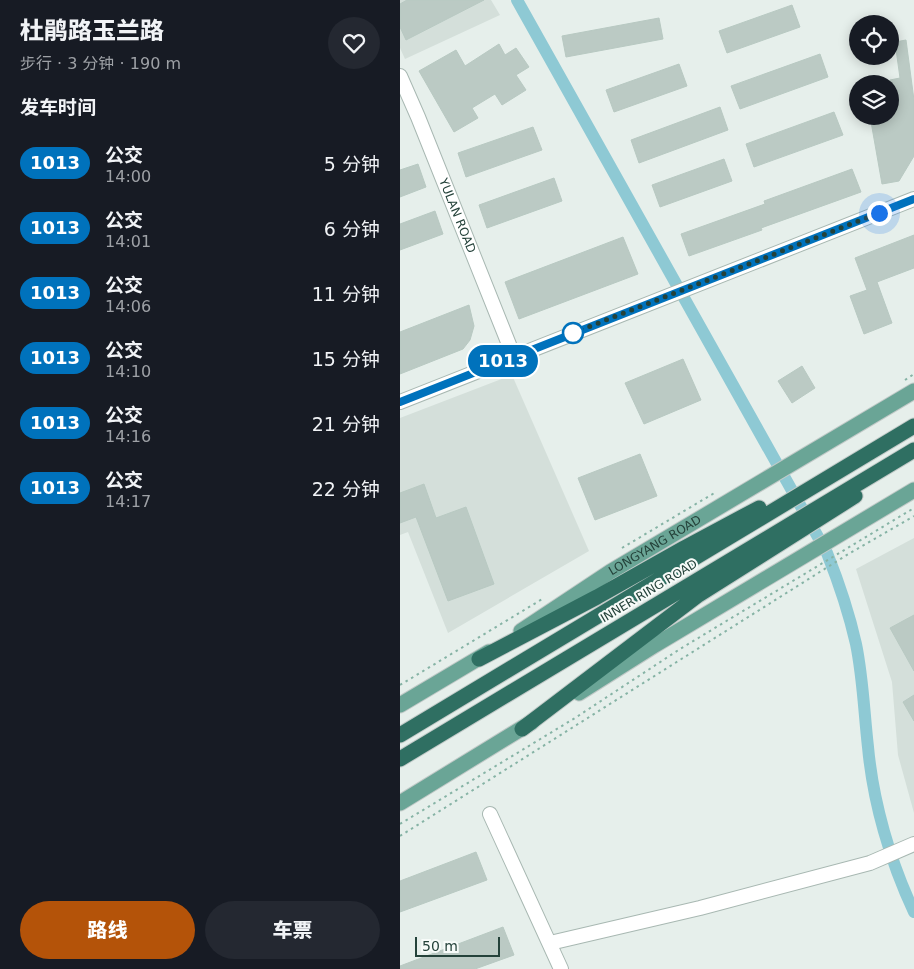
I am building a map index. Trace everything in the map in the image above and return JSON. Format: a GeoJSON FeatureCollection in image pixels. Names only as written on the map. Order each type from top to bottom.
{"type":"FeatureCollection","features":[{"type":"Feature","properties":{"kind":"highway","name":"INNER RING ROAD"},"geometry":{"type":"LineString","coordinates":[[400,735],[770,507],[851,464],[914,426]]}},
{"type":"Feature","properties":{"kind":"highway","name":"INNER RING ROAD"},"geometry":{"type":"LineString","coordinates":[[400,759],[785,534],[914,450]]}},
{"type":"Feature","properties":{"kind":"highway"},"geometry":{"type":"LineString","coordinates":[[829,507],[914,455]]}},
{"type":"Feature","properties":{"kind":"highway"},"geometry":{"type":"LineString","coordinates":[[479,659],[597,597],[684,548],[770,507]]}},
{"type":"Feature","properties":{"kind":"highway"},"geometry":{"type":"LineString","coordinates":[[522,729],[697,596],[785,534]]}},
{"type":"Feature","properties":{"kind":"main road","name":"LONGYANG ROAD"},"geometry":{"type":"LineString","coordinates":[[400,705],[479,659],[590,585],[914,392]]}},
{"type":"Feature","properties":{"kind":"main road"},"geometry":{"type":"LineString","coordinates":[[400,803],[655,645],[914,490]]}},
{"type":"Feature","properties":{"kind":"street","name":"YULAN ROAD"},"geometry":{"type":"LineString","coordinates":[[400,76],[514,356]]}},
{"type":"Feature","properties":{"kind":"street"},"geometry":{"type":"LineString","coordinates":[[400,402],[914,200]]}},
{"type":"Feature","properties":{"kind":"street"},"geometry":{"type":"LineString","coordinates":[[490,814],[561,969]]}},
{"type":"Feature","properties":{"kind":"street"},"geometry":{"type":"LineString","coordinates":[[550,942],[700,908],[870,862],[914,844]]}},
{"type":"Feature","properties":{"kind":"path"},"geometry":{"type":"LineString","coordinates":[[400,824],[575,718],[658,662],[914,508]]}},
{"type":"Feature","properties":{"kind":"path"},"geometry":{"type":"LineString","coordinates":[[400,836],[850,553],[914,516]]}},
{"type":"Feature","properties":{"kind":"shaded area"},"geometry":{"type":"Polygon","coordinates":[[[400,0],[491,0],[500,15],[405,59],[400,48],[400,0]]]}},
{"type":"Feature","properties":{"kind":"shaded area"},"geometry":{"type":"Polygon","coordinates":[[[512,375],[589,551],[448,633],[408,532],[400,535],[400,418],[512,375]]]}},
{"type":"Feature","properties":{"kind":"shaded area"},"geometry":{"type":"Polygon","coordinates":[[[914,538],[914,813],[898,755],[892,682],[856,569],[914,538]]]}},
{"type":"Feature","properties":{"kind":"building"},"geometry":{"type":"Polygon","coordinates":[[[407,0],[484,0],[406,40],[400,27],[400,4],[407,0]]]}},
{"type":"Feature","properties":{"kind":"building"},"geometry":{"type":"Polygon","coordinates":[[[792,5],[800,27],[727,53],[719,31],[792,5]]]}},
{"type":"Feature","properties":{"kind":"building"},"geometry":{"type":"Polygon","coordinates":[[[659,18],[663,39],[566,57],[562,36],[659,18]]]}},
{"type":"Feature","properties":{"kind":"building"},"geometry":{"type":"Polygon","coordinates":[[[906,40],[914,100],[914,156],[899,181],[882,184],[872,125],[899,125],[899,41],[906,40]]]}},
{"type":"Feature","properties":{"kind":"building"},"geometry":{"type":"Polygon","coordinates":[[[499,44],[505,55],[516,48],[529,67],[516,75],[526,90],[502,105],[495,94],[472,108],[478,118],[454,132],[419,71],[456,50],[465,66],[499,44]]]}},
{"type":"Feature","properties":{"kind":"building"},"geometry":{"type":"Polygon","coordinates":[[[820,54],[828,77],[740,109],[731,86],[820,54]]]}},
{"type":"Feature","properties":{"kind":"building"},"geometry":{"type":"Polygon","coordinates":[[[679,64],[687,86],[614,112],[606,90],[679,64]]]}},
{"type":"Feature","properties":{"kind":"building"},"geometry":{"type":"Polygon","coordinates":[[[720,107],[728,130],[639,163],[631,140],[720,107]]]}},
{"type":"Feature","properties":{"kind":"building"},"geometry":{"type":"Polygon","coordinates":[[[834,112],[843,135],[754,167],[746,144],[834,112]]]}},
{"type":"Feature","properties":{"kind":"building"},"geometry":{"type":"Polygon","coordinates":[[[533,127],[542,150],[466,177],[458,153],[533,127]]]}},
{"type":"Feature","properties":{"kind":"building"},"geometry":{"type":"Polygon","coordinates":[[[724,159],[732,181],[660,207],[652,185],[724,159]]]}},
{"type":"Feature","properties":{"kind":"building"},"geometry":{"type":"Polygon","coordinates":[[[418,164],[426,187],[400,197],[400,170],[418,164]]]}},
{"type":"Feature","properties":{"kind":"building"},"geometry":{"type":"Polygon","coordinates":[[[852,169],[861,192],[689,256],[681,234],[765,204],[764,201],[852,169]]]}},
{"type":"Feature","properties":{"kind":"building"},"geometry":{"type":"Polygon","coordinates":[[[554,178],[562,201],[487,228],[479,205],[554,178]]]}},
{"type":"Feature","properties":{"kind":"building"},"geometry":{"type":"Polygon","coordinates":[[[435,211],[443,234],[400,250],[400,224],[435,211]]]}},
{"type":"Feature","properties":{"kind":"building"},"geometry":{"type":"Polygon","coordinates":[[[914,235],[914,268],[877,282],[892,323],[864,334],[850,296],[867,290],[855,258],[914,235]]]}},
{"type":"Feature","properties":{"kind":"building"},"geometry":{"type":"Polygon","coordinates":[[[623,237],[638,274],[519,319],[505,282],[623,237]]]}},
{"type":"Feature","properties":{"kind":"building"},"geometry":{"type":"Polygon","coordinates":[[[469,305],[474,326],[470,340],[463,349],[400,374],[400,332],[469,305]]]}},
{"type":"Feature","properties":{"kind":"building"},"geometry":{"type":"Polygon","coordinates":[[[683,359],[701,400],[644,424],[625,383],[683,359]]]}},
{"type":"Feature","properties":{"kind":"building"},"geometry":{"type":"Polygon","coordinates":[[[802,366],[815,388],[792,403],[778,381],[802,366]]]}},
{"type":"Feature","properties":{"kind":"building"},"geometry":{"type":"Polygon","coordinates":[[[640,454],[657,496],[595,520],[578,478],[640,454]]]}},
{"type":"Feature","properties":{"kind":"building"},"geometry":{"type":"Polygon","coordinates":[[[424,484],[436,518],[466,507],[494,584],[448,601],[416,517],[400,523],[400,493],[424,484]]]}},
{"type":"Feature","properties":{"kind":"building"},"geometry":{"type":"Polygon","coordinates":[[[914,615],[914,671],[890,628],[914,615]]]}},
{"type":"Feature","properties":{"kind":"building"},"geometry":{"type":"Polygon","coordinates":[[[914,695],[914,721],[903,702],[914,695]]]}},
{"type":"Feature","properties":{"kind":"building"},"geometry":{"type":"Polygon","coordinates":[[[476,852],[487,880],[400,912],[400,881],[476,852]]]}},
{"type":"Feature","properties":{"kind":"building"},"geometry":{"type":"Polygon","coordinates":[[[503,927],[514,955],[475,969],[400,969],[400,966],[503,927]]]}},
{"type":"Feature","properties":{"kind":"waterway"},"geometry":{"type":"LineString","coordinates":[[517,0],[827,553],[836,576],[856,644],[862,682],[870,768],[878,810],[897,872],[914,912]]}},
{"type":"Feature","properties":{"kind":"bus line","name":"1013"},"geometry":{"type":"LineString","coordinates":[[400,402],[914,199]]}},
{"type":"Feature","properties":{"kind":"route"},"geometry":{"type":"LineString","coordinates":[[573,333],[879,213]]}}]}
